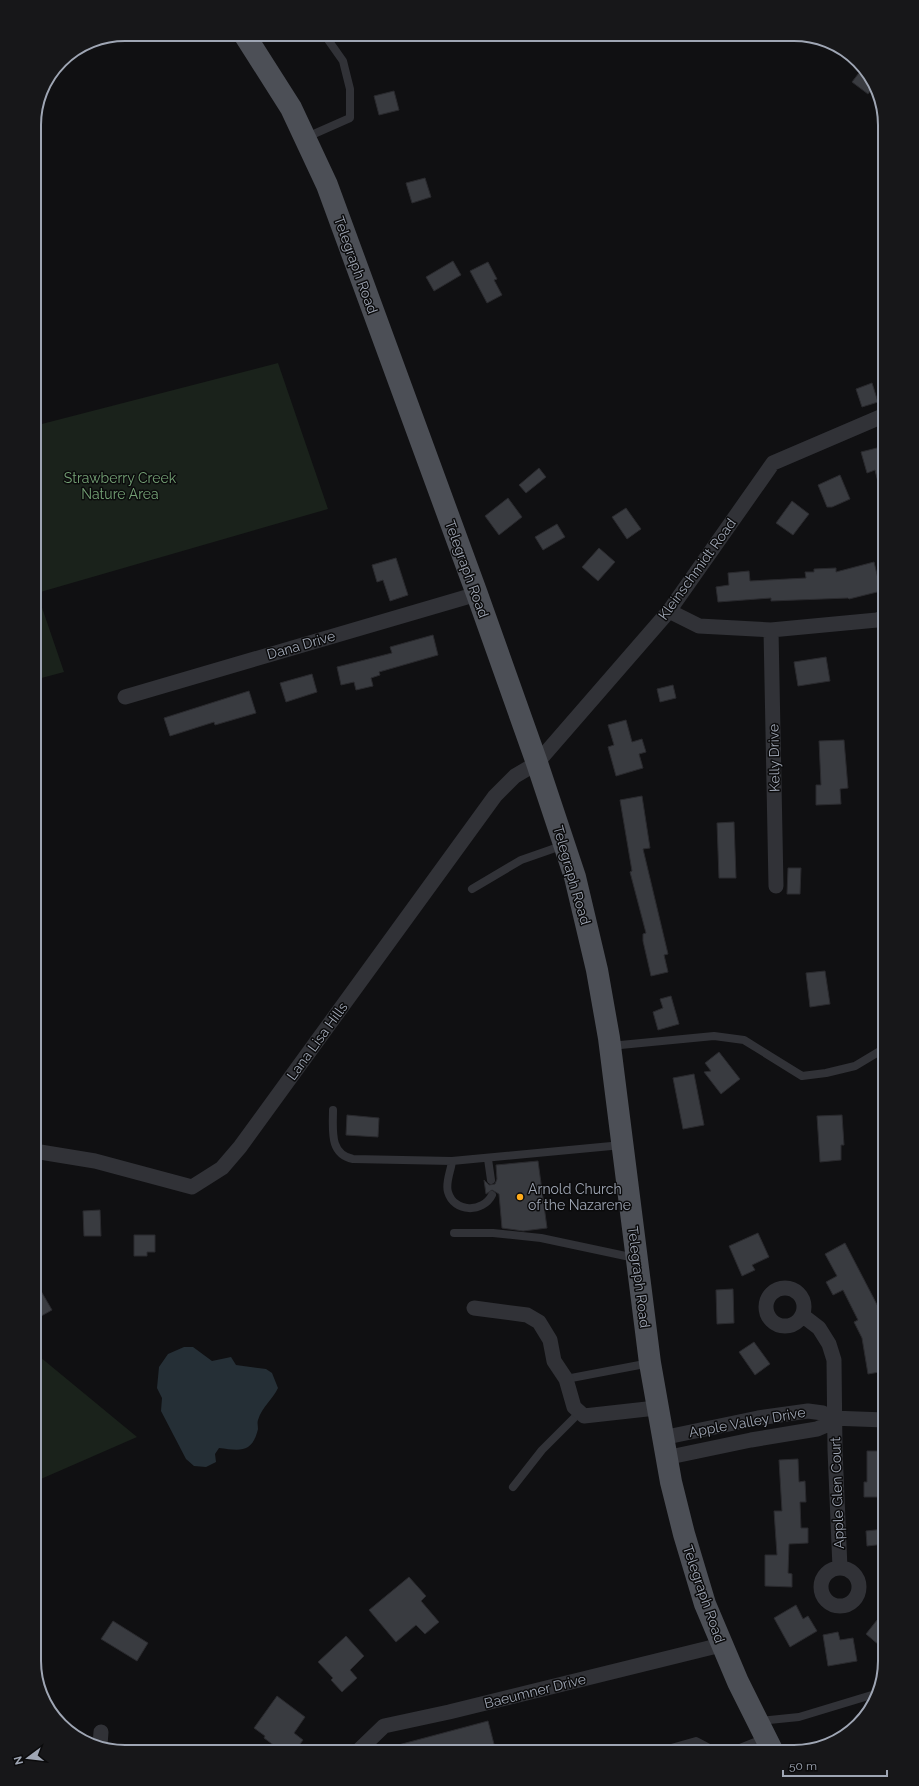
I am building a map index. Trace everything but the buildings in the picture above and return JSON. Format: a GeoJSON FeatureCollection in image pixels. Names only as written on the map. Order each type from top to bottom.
{"type":"FeatureCollection","features":[{"type":"Feature","properties":{"kind":"main road","name":"Telegraph Road"},"geometry":{"type":"LineString","coordinates":[[248,41],[282,94],[306,138],[327,185],[477,594],[537,763],[564,845],[587,925],[597,970],[610,1046],[650,1363],[663,1448],[693,1569],[705,1604],[721,1645],[765,1737]]}},
{"type":"Feature","properties":{"kind":"street","name":"Kleinschmidt Road"},"geometry":{"type":"LineString","coordinates":[[537,763],[669,611],[773,463],[878,418]]}},
{"type":"Feature","properties":{"kind":"street","name":"Dana Drive"},"geometry":{"type":"LineString","coordinates":[[125,697],[477,594]]}},
{"type":"Feature","properties":{"kind":"street"},"geometry":{"type":"LineString","coordinates":[[669,611],[699,626],[771,630],[878,620]]}},
{"type":"Feature","properties":{"kind":"street","name":"Kelly Drive"},"geometry":{"type":"LineString","coordinates":[[771,630],[776,886]]}},
{"type":"Feature","properties":{"kind":"street","name":"Lana Lisa Hills"},"geometry":{"type":"LineString","coordinates":[[41,1152],[95,1161],[192,1188],[222,1168],[240,1147],[490,802],[515,776],[537,763]]}},
{"type":"Feature","properties":{"kind":"street"},"geometry":{"type":"LineString","coordinates":[[474,1308],[527,1314],[540,1322],[550,1340],[554,1361],[566,1380],[574,1407],[584,1416],[656,1408]]}},
{"type":"Feature","properties":{"kind":"street","name":"Apple Glen Court"},"geometry":{"type":"LineString","coordinates":[[802,1315],[819,1328],[829,1344],[834,1360],[833,1418],[840,1568]]}},
{"type":"Feature","properties":{"kind":"street","name":"Apple Valley Drive"},"geometry":{"type":"LineString","coordinates":[[663,1448],[758,1418],[796,1412],[815,1411],[822,1412],[833,1418],[878,1420]]}},
{"type":"Feature","properties":{"kind":"street","name":"Apple Valley Drive"},"geometry":{"type":"LineString","coordinates":[[663,1448],[751,1440],[817,1429],[824,1426],[833,1418]]}},
{"type":"Feature","properties":{"kind":"street","name":"Baeumner Drive"},"geometry":{"type":"LineString","coordinates":[[364,1745],[384,1726],[449,1712],[721,1645]]}},
{"type":"Feature","properties":{"kind":"lane"},"geometry":{"type":"LineString","coordinates":[[306,138],[350,118],[350,89],[343,61],[329,41]]}},
{"type":"Feature","properties":{"kind":"lane"},"geometry":{"type":"LineString","coordinates":[[472,889],[521,860],[564,845]]}},
{"type":"Feature","properties":{"kind":"lane"},"geometry":{"type":"LineString","coordinates":[[610,1046],[714,1036],[744,1040],[802,1076],[826,1073],[855,1066],[878,1052]]}},
{"type":"Feature","properties":{"kind":"lane"},"geometry":{"type":"LineString","coordinates":[[334,1110],[334,1142],[339,1152],[348,1158],[452,1161],[488,1159],[622,1145]]}},
{"type":"Feature","properties":{"kind":"lane"},"geometry":{"type":"LineString","coordinates":[[488,1159],[491,1180]]}},
{"type":"Feature","properties":{"kind":"lane"},"geometry":{"type":"LineString","coordinates":[[452,1161],[447,1183],[447,1192],[454,1203],[465,1208],[477,1208],[487,1203],[492,1195]]}},
{"type":"Feature","properties":{"kind":"lane"},"geometry":{"type":"LineString","coordinates":[[454,1233],[493,1233],[541,1238],[637,1258]]}},
{"type":"Feature","properties":{"kind":"lane"},"geometry":{"type":"LineString","coordinates":[[566,1380],[650,1363]]}},
{"type":"Feature","properties":{"kind":"lane"},"geometry":{"type":"LineString","coordinates":[[513,1487],[542,1450],[580,1412]]}},
{"type":"Feature","properties":{"kind":"lane"},"geometry":{"type":"LineString","coordinates":[[746,1745],[765,1737],[799,1717],[870,1695]]}},
{"type":"Feature","properties":{"kind":"lane"},"geometry":{"type":"LineString","coordinates":[[682,1745],[696,1741],[704,1745]]}},
{"type":"Feature","properties":{"kind":"green space","name":"Strawberry Creek Nature Area"},"geometry":{"type":"Polygon","coordinates":[[[278,363],[328,509],[41,592],[41,424],[278,363]]]}},
{"type":"Feature","properties":{"kind":"green space","name":"Strawberry Creek Nature Area"},"geometry":{"type":"Polygon","coordinates":[[[41,605],[64,672],[41,678],[41,605]]]}},
{"type":"Feature","properties":{"kind":"green space"},"geometry":{"type":"Polygon","coordinates":[[[41,1358],[137,1437],[41,1479],[41,1358]]]}},
{"type":"Feature","properties":{"kind":"shaded area"},"geometry":{"type":"Polygon","coordinates":[[[184,1347],[193,1347],[212,1361],[231,1357],[236,1365],[266,1369],[272,1373],[278,1388],[260,1415],[258,1429],[252,1443],[248,1447],[238,1450],[219,1448],[215,1454],[216,1462],[206,1467],[194,1466],[186,1459],[161,1411],[162,1398],[157,1388],[159,1367],[168,1354],[184,1347]]]}},
{"type":"Feature","properties":{"kind":"place","name":"Arnold Church of the Nazarene"},"geometry":{"type":"Point","coordinates":[520,1197]}}]}
